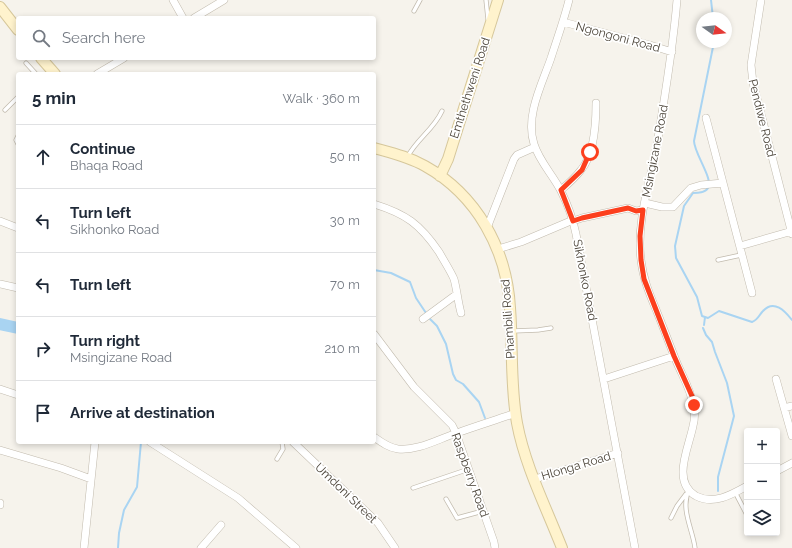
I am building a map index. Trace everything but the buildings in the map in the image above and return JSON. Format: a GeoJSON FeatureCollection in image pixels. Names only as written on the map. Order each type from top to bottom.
{"type":"FeatureCollection","features":[{"type":"Feature","properties":{"kind":"street"},"geometry":{"type":"LineString","coordinates":[[173,0],[182,16]]}},
{"type":"Feature","properties":{"kind":"street"},"geometry":{"type":"LineString","coordinates":[[197,16],[224,0]]}},
{"type":"Feature","properties":{"kind":"street","name":"Emthethweni Road"},"geometry":{"type":"LineString","coordinates":[[440,176],[448,159],[498,0]]}},
{"type":"Feature","properties":{"kind":"street","name":"Sikhonko Road"},"geometry":{"type":"LineString","coordinates":[[569,0],[535,105],[532,131],[538,155],[561,190],[573,220],[635,548]]}},
{"type":"Feature","properties":{"kind":"street","name":"Msingizane Road"},"geometry":{"type":"LineString","coordinates":[[677,0],[672,52],[640,236],[641,260],[644,279],[674,356],[692,396],[695,415],[694,426],[684,461],[683,473],[684,482],[688,492]]}},
{"type":"Feature","properties":{"kind":"street","name":"Pendiwe Road"},"geometry":{"type":"LineString","coordinates":[[761,0],[751,65],[753,83],[792,232]]}},
{"type":"Feature","properties":{"kind":"street"},"geometry":{"type":"LineString","coordinates":[[0,7],[16,27]]}},
{"type":"Feature","properties":{"kind":"street","name":"Ngongoni Road"},"geometry":{"type":"LineString","coordinates":[[563,22],[672,52]]}},
{"type":"Feature","properties":{"kind":"street"},"geometry":{"type":"LineString","coordinates":[[43,60],[53,72]]}},
{"type":"Feature","properties":{"kind":"street"},"geometry":{"type":"LineString","coordinates":[[99,72],[120,60]]}},
{"type":"Feature","properties":{"kind":"street"},"geometry":{"type":"LineString","coordinates":[[561,190],[582,170],[586,162],[590,152],[595,124],[596,103]]}},
{"type":"Feature","properties":{"kind":"street"},"geometry":{"type":"LineString","coordinates":[[706,118],[720,183],[740,246],[752,293]]}},
{"type":"Feature","properties":{"kind":"street"},"geometry":{"type":"LineString","coordinates":[[487,228],[514,159],[517,155],[535,147]]}},
{"type":"Feature","properties":{"kind":"street","name":"Phambili Road"},"geometry":{"type":"LineString","coordinates":[[376,149],[407,158],[440,176],[455,188],[470,204],[482,219],[492,236],[498,249],[506,279],[510,307],[513,388],[516,413],[525,450],[562,548]]}},
{"type":"Feature","properties":{"kind":"street"},"geometry":{"type":"LineString","coordinates":[[498,249],[521,242],[573,220],[628,208],[636,211],[644,207],[673,207],[691,188],[701,184],[720,183]]}},
{"type":"Feature","properties":{"kind":"street"},"geometry":{"type":"LineString","coordinates":[[376,205],[392,210],[408,218],[424,231],[447,264],[454,280],[461,313]]}},
{"type":"Feature","properties":{"kind":"street"},"geometry":{"type":"LineString","coordinates":[[0,221],[16,227]]}},
{"type":"Feature","properties":{"kind":"street"},"geometry":{"type":"LineString","coordinates":[[740,246],[792,232]]}},
{"type":"Feature","properties":{"kind":"street"},"geometry":{"type":"LineString","coordinates":[[0,284],[16,288]]}},
{"type":"Feature","properties":{"kind":"street"},"geometry":{"type":"LineString","coordinates":[[424,319],[457,294]]}},
{"type":"Feature","properties":{"kind":"street","name":"Raspberry Road"},"geometry":{"type":"LineString","coordinates":[[376,337],[414,387],[447,420],[456,433],[495,548]]}},
{"type":"Feature","properties":{"kind":"street"},"geometry":{"type":"LineString","coordinates":[[604,379],[674,356]]}},
{"type":"Feature","properties":{"kind":"street"},"geometry":{"type":"LineString","coordinates":[[776,379],[792,436]]}},
{"type":"Feature","properties":{"kind":"street"},"geometry":{"type":"LineString","coordinates":[[0,390],[16,394]]}},
{"type":"Feature","properties":{"kind":"street"},"geometry":{"type":"LineString","coordinates":[[784,408],[792,406]]}},
{"type":"Feature","properties":{"kind":"street"},"geometry":{"type":"LineString","coordinates":[[376,438],[383,444],[396,449],[408,449],[516,413]]}},
{"type":"Feature","properties":{"kind":"street"},"geometry":{"type":"LineString","coordinates":[[84,548],[95,444]]}},
{"type":"Feature","properties":{"kind":"street"},"geometry":{"type":"LineString","coordinates":[[153,444],[238,498],[296,548]]}},
{"type":"Feature","properties":{"kind":"street","name":"Umdoni Street"},"geometry":{"type":"LineString","coordinates":[[295,444],[378,523],[395,548]]}},
{"type":"Feature","properties":{"kind":"street"},"geometry":{"type":"LineString","coordinates":[[0,450],[61,468],[91,479]]}},
{"type":"Feature","properties":{"kind":"street","name":"Hlonga Road"},"geometry":{"type":"LineString","coordinates":[[535,479],[618,453]]}},
{"type":"Feature","properties":{"kind":"street"},"geometry":{"type":"LineString","coordinates":[[780,469],[792,463]]}},
{"type":"Feature","properties":{"kind":"street"},"geometry":{"type":"LineString","coordinates":[[688,492],[711,500],[727,497],[744,488]]}},
{"type":"Feature","properties":{"kind":"street"},"geometry":{"type":"LineString","coordinates":[[201,548],[221,525]]}},
{"type":"Feature","properties":{"kind":"lane"},"geometry":{"type":"LineString","coordinates":[[414,11],[420,0]]}},
{"type":"Feature","properties":{"kind":"lane"},"geometry":{"type":"LineString","coordinates":[[486,0],[489,28]]}},
{"type":"Feature","properties":{"kind":"lane"},"geometry":{"type":"LineString","coordinates":[[26,63],[34,72]]}},
{"type":"Feature","properties":{"kind":"lane"},"geometry":{"type":"LineString","coordinates":[[5,110],[16,99]]}},
{"type":"Feature","properties":{"kind":"lane"},"geometry":{"type":"LineString","coordinates":[[407,158],[413,148],[434,125],[442,111]]}},
{"type":"Feature","properties":{"kind":"lane"},"geometry":{"type":"LineString","coordinates":[[718,260],[742,254]]}},
{"type":"Feature","properties":{"kind":"lane"},"geometry":{"type":"LineString","coordinates":[[511,331],[551,328]]}},
{"type":"Feature","properties":{"kind":"lane"},"geometry":{"type":"LineString","coordinates":[[277,459],[283,448],[282,444]]}},
{"type":"Feature","properties":{"kind":"lane"},"geometry":{"type":"LineString","coordinates":[[413,488],[469,469]]}},
{"type":"Feature","properties":{"kind":"lane"},"geometry":{"type":"LineString","coordinates":[[671,518],[676,506],[688,492]]}},
{"type":"Feature","properties":{"kind":"lane"},"geometry":{"type":"LineString","coordinates":[[688,492],[688,521],[693,535],[695,548]]}},
{"type":"Feature","properties":{"kind":"lane"},"geometry":{"type":"LineString","coordinates":[[735,492],[744,509]]}},
{"type":"Feature","properties":{"kind":"lane"},"geometry":{"type":"LineString","coordinates":[[446,499],[458,518],[483,511]]}},
{"type":"Feature","properties":{"kind":"waterway"},"geometry":{"type":"LineString","coordinates":[[711,0],[712,12]]}},
{"type":"Feature","properties":{"kind":"waterway"},"geometry":{"type":"LineString","coordinates":[[713,48],[694,141],[709,184],[705,191],[693,193],[684,206],[675,246],[676,258],[697,297],[702,316],[708,318],[719,311],[752,322],[757,319],[767,308],[775,306],[783,310],[792,320]]}},
{"type":"Feature","properties":{"kind":"waterway"},"geometry":{"type":"LineString","coordinates":[[376,270],[391,273],[410,282],[416,298],[426,313]]}},
{"type":"Feature","properties":{"kind":"waterway"},"geometry":{"type":"LineString","coordinates":[[704,325],[705,317]]}},
{"type":"Feature","properties":{"kind":"waterway"},"geometry":{"type":"LineString","coordinates":[[429,318],[437,326],[446,344],[453,374],[456,380],[463,384],[479,402],[485,418]]}},
{"type":"Feature","properties":{"kind":"waterway"},"geometry":{"type":"LineString","coordinates":[[0,324],[16,328]]}},
{"type":"Feature","properties":{"kind":"waterway"},"geometry":{"type":"LineString","coordinates":[[703,328],[706,335],[712,342],[727,383],[734,416],[718,477],[718,491]]}},
{"type":"Feature","properties":{"kind":"waterway"},"geometry":{"type":"LineString","coordinates":[[118,548],[119,533],[124,510],[137,487],[141,444]]}},
{"type":"Feature","properties":{"kind":"route"},"geometry":{"type":"LineString","coordinates":[[590,152],[582,170],[561,190],[573,221],[576,219],[628,208],[636,211],[643,210],[640,236],[641,260],[644,279],[674,356],[692,396],[694,405]]}}]}
